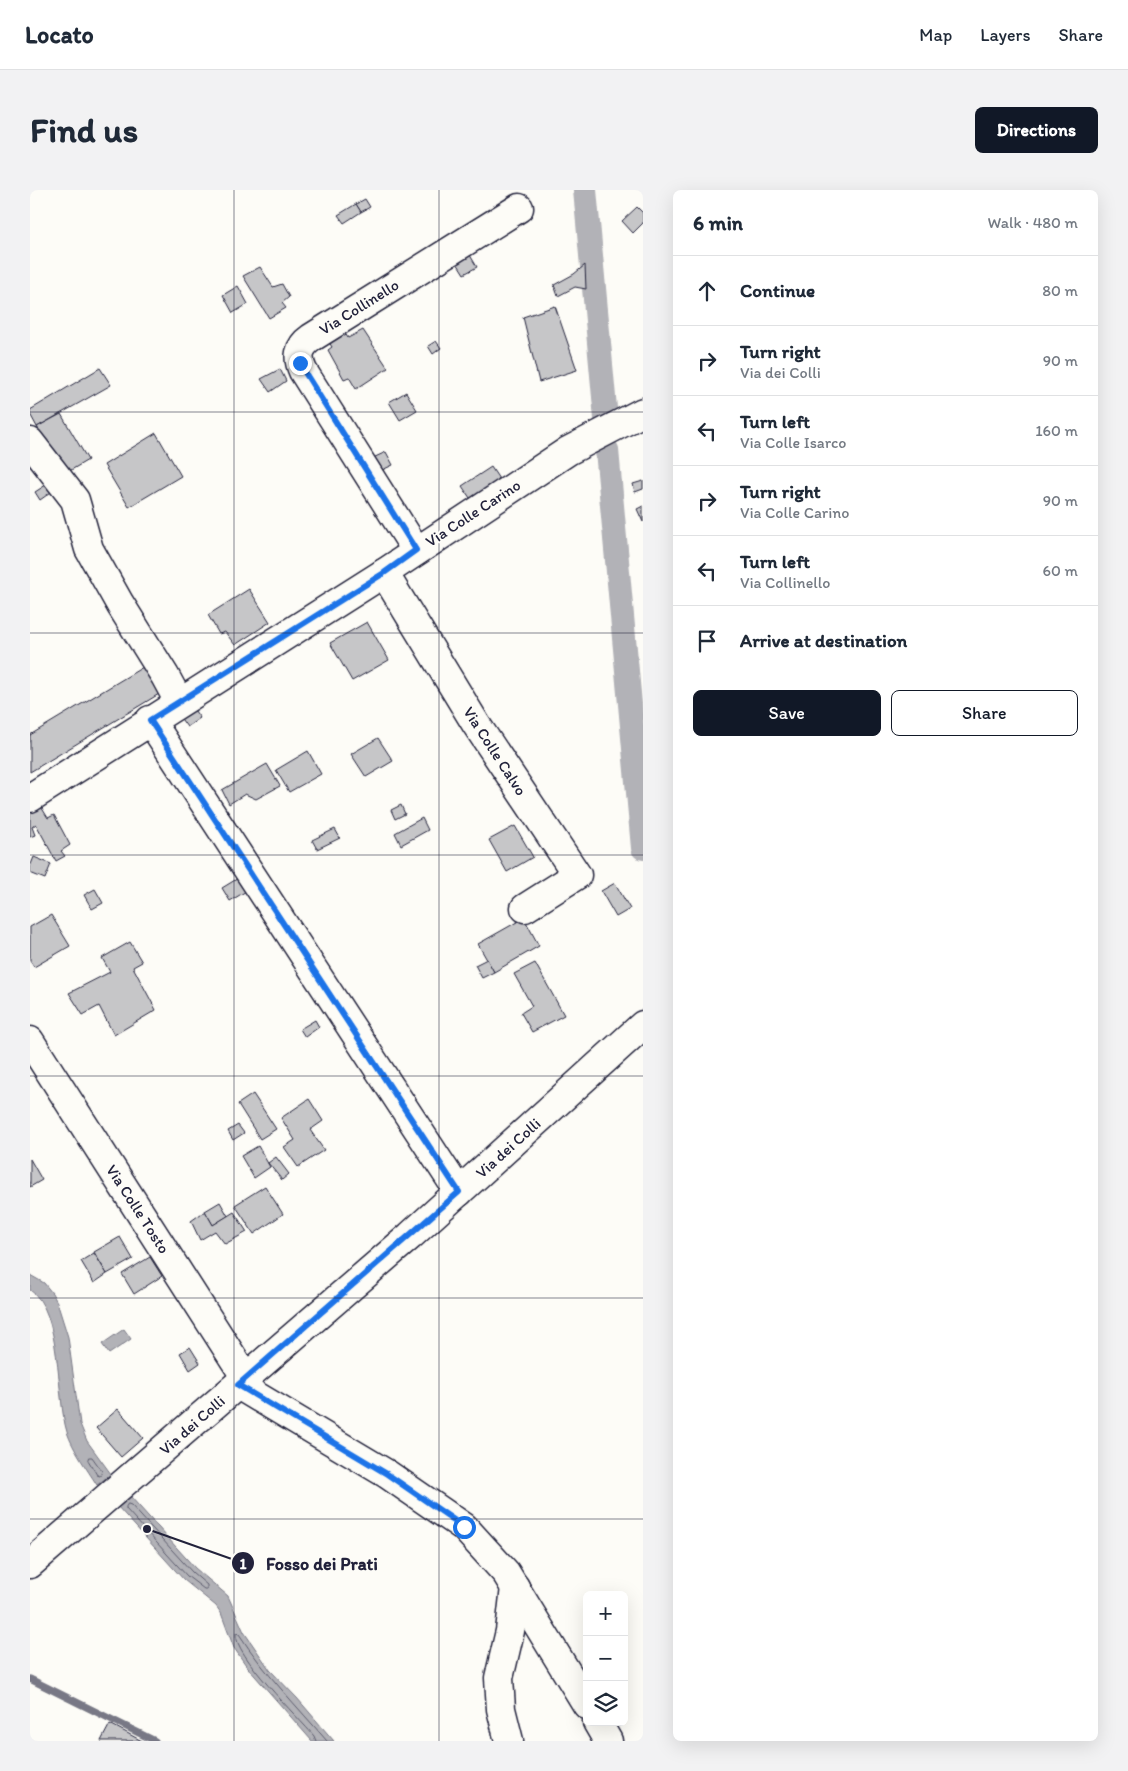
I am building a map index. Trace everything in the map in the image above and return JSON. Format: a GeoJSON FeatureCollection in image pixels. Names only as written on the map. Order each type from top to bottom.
{"type":"FeatureCollection","features":[{"type":"Feature","properties":{"kind":"street","name":"Via Collinello"},"geometry":{"type":"LineString","coordinates":[[416,550],[304,371],[298,357],[299,352],[311,338],[519,208]]}},
{"type":"Feature","properties":{"kind":"street","name":"Via Colle Carino"},"geometry":{"type":"LineString","coordinates":[[30,798],[384,573],[568,451],[643,412]]}},
{"type":"Feature","properties":{"kind":"street"},"geometry":{"type":"LineString","coordinates":[[30,442],[75,500],[89,549],[179,702]]}},
{"type":"Feature","properties":{"kind":"street","name":"Via Colle Calvo"},"geometry":{"type":"LineString","coordinates":[[384,573],[476,724],[577,875],[526,908]]}},
{"type":"Feature","properties":{"kind":"street"},"geometry":{"type":"LineString","coordinates":[[150,720],[459,1192]]}},
{"type":"Feature","properties":{"kind":"street","name":"Via dei Colli"},"geometry":{"type":"LineString","coordinates":[[30,1564],[459,1192],[643,1025]]}},
{"type":"Feature","properties":{"kind":"street","name":"Via Colle Tosto"},"geometry":{"type":"LineString","coordinates":[[30,1041],[242,1381]]}},
{"type":"Feature","properties":{"kind":"street"},"geometry":{"type":"LineString","coordinates":[[242,1381],[387,1474],[464,1527],[506,1573],[583,1698]]}},
{"type":"Feature","properties":{"kind":"street"},"geometry":{"type":"LineString","coordinates":[[509,1741],[501,1709],[499,1678],[510,1632],[515,1587]]}},
{"type":"Feature","properties":{"kind":"street"},"geometry":{"type":"LineString","coordinates":[[599,1726],[608,1741]]}},
{"type":"Feature","properties":{"kind":"water"},"geometry":{"type":"Polygon","coordinates":[[[30,1275],[44,1283],[57,1302],[68,1337],[80,1424],[87,1441],[111,1474],[97,1485],[76,1452],[67,1432],[53,1335],[48,1316],[40,1301],[30,1290],[30,1275]]]}},
{"type":"Feature","properties":{"kind":"water"},"geometry":{"type":"Polygon","coordinates":[[[124,1329],[131,1339],[109,1354],[102,1344],[124,1329]]]}},
{"type":"Feature","properties":{"kind":"water"},"geometry":{"type":"Polygon","coordinates":[[[130,1496],[195,1568],[228,1596],[244,1632],[270,1670],[334,1741],[312,1741],[248,1668],[234,1648],[221,1613],[216,1606],[184,1580],[117,1506],[130,1496]]]}},
{"type":"Feature","properties":{"kind":"building"},"geometry":{"type":"Polygon","coordinates":[[[365,199],[370,207],[361,212],[356,204],[365,199]]]}},
{"type":"Feature","properties":{"kind":"building"},"geometry":{"type":"Polygon","coordinates":[[[356,204],[361,212],[344,223],[338,215],[356,204]]]}},
{"type":"Feature","properties":{"kind":"building"},"geometry":{"type":"Polygon","coordinates":[[[637,207],[643,213],[643,223],[633,233],[622,221],[637,207]]]}},
{"type":"Feature","properties":{"kind":"building"},"geometry":{"type":"Polygon","coordinates":[[[467,250],[477,267],[464,274],[454,258],[467,250]]]}},
{"type":"Feature","properties":{"kind":"building"},"geometry":{"type":"Polygon","coordinates":[[[585,265],[586,289],[575,287],[558,296],[554,285],[574,274],[585,265]]]}},
{"type":"Feature","properties":{"kind":"building"},"geometry":{"type":"Polygon","coordinates":[[[260,267],[273,287],[282,284],[289,297],[282,303],[286,308],[269,318],[243,276],[260,267]]]}},
{"type":"Feature","properties":{"kind":"building"},"geometry":{"type":"Polygon","coordinates":[[[238,286],[248,304],[233,313],[223,295],[238,286]]]}},
{"type":"Feature","properties":{"kind":"building"},"geometry":{"type":"Polygon","coordinates":[[[555,306],[577,370],[539,382],[523,317],[555,306]]]}},
{"type":"Feature","properties":{"kind":"building"},"geometry":{"type":"Polygon","coordinates":[[[341,327],[348,338],[363,330],[388,368],[356,389],[349,377],[344,379],[328,350],[332,347],[325,336],[341,327]]]}},
{"type":"Feature","properties":{"kind":"building"},"geometry":{"type":"Polygon","coordinates":[[[436,341],[441,348],[433,354],[428,346],[436,341]]]}},
{"type":"Feature","properties":{"kind":"building"},"geometry":{"type":"Polygon","coordinates":[[[100,368],[111,385],[37,427],[30,414],[30,410],[100,368]]]}},
{"type":"Feature","properties":{"kind":"building"},"geometry":{"type":"Polygon","coordinates":[[[280,369],[286,381],[270,392],[261,379],[280,369]]]}},
{"type":"Feature","properties":{"kind":"building"},"geometry":{"type":"Polygon","coordinates":[[[406,392],[417,410],[400,420],[389,402],[406,392]]]}},
{"type":"Feature","properties":{"kind":"building"},"geometry":{"type":"Polygon","coordinates":[[[61,414],[88,460],[66,473],[37,427],[61,414]]]}},
{"type":"Feature","properties":{"kind":"building"},"geometry":{"type":"Polygon","coordinates":[[[156,433],[181,476],[129,507],[104,465],[156,433]]]}},
{"type":"Feature","properties":{"kind":"building"},"geometry":{"type":"Polygon","coordinates":[[[386,452],[393,465],[380,471],[373,458],[386,452]]]}},
{"type":"Feature","properties":{"kind":"building"},"geometry":{"type":"Polygon","coordinates":[[[491,467],[501,482],[472,501],[462,486],[491,467]]]}},
{"type":"Feature","properties":{"kind":"building"},"geometry":{"type":"Polygon","coordinates":[[[643,481],[643,489],[635,492],[633,484],[643,481]]]}},
{"type":"Feature","properties":{"kind":"building"},"geometry":{"type":"Polygon","coordinates":[[[49,483],[54,490],[40,500],[35,492],[49,483]]]}},
{"type":"Feature","properties":{"kind":"building"},"geometry":{"type":"Polygon","coordinates":[[[643,506],[643,522],[637,509],[643,506]]]}},
{"type":"Feature","properties":{"kind":"building"},"geometry":{"type":"Polygon","coordinates":[[[249,589],[270,622],[235,645],[225,632],[219,634],[208,615],[249,589]]]}},
{"type":"Feature","properties":{"kind":"building"},"geometry":{"type":"Polygon","coordinates":[[[367,622],[389,660],[352,681],[330,643],[367,622]]]}},
{"type":"Feature","properties":{"kind":"building"},"geometry":{"type":"Polygon","coordinates":[[[143,667],[159,694],[30,772],[30,735],[143,667]]]}},
{"type":"Feature","properties":{"kind":"building"},"geometry":{"type":"Polygon","coordinates":[[[192,707],[200,718],[187,727],[179,716],[192,707]]]}},
{"type":"Feature","properties":{"kind":"building"},"geometry":{"type":"Polygon","coordinates":[[[378,738],[393,761],[366,777],[351,754],[378,738]]]}},
{"type":"Feature","properties":{"kind":"building"},"geometry":{"type":"Polygon","coordinates":[[[308,751],[321,774],[289,792],[276,770],[308,751]]]}},
{"type":"Feature","properties":{"kind":"building"},"geometry":{"type":"Polygon","coordinates":[[[267,764],[280,786],[256,799],[245,794],[229,804],[222,790],[267,764]]]}},
{"type":"Feature","properties":{"kind":"building"},"geometry":{"type":"Polygon","coordinates":[[[40,805],[48,818],[54,815],[70,845],[61,851],[65,856],[56,861],[36,824],[32,827],[35,835],[30,837],[30,812],[40,805]]]}},
{"type":"Feature","properties":{"kind":"building"},"geometry":{"type":"Polygon","coordinates":[[[401,805],[405,814],[395,819],[391,810],[401,805]]]}},
{"type":"Feature","properties":{"kind":"building"},"geometry":{"type":"Polygon","coordinates":[[[422,818],[428,830],[401,845],[395,833],[422,818]]]}},
{"type":"Feature","properties":{"kind":"building"},"geometry":{"type":"Polygon","coordinates":[[[515,826],[533,857],[507,872],[489,840],[515,826]]]}},
{"type":"Feature","properties":{"kind":"building"},"geometry":{"type":"Polygon","coordinates":[[[335,829],[340,838],[317,849],[312,840],[335,829]]]}},
{"type":"Feature","properties":{"kind":"building"},"geometry":{"type":"Polygon","coordinates":[[[34,857],[51,864],[45,879],[30,873],[34,857]]]}},
{"type":"Feature","properties":{"kind":"building"},"geometry":{"type":"Polygon","coordinates":[[[240,877],[248,890],[230,901],[222,888],[240,877]]]}},
{"type":"Feature","properties":{"kind":"building"},"geometry":{"type":"Polygon","coordinates":[[[615,883],[630,909],[616,917],[601,891],[615,883]]]}},
{"type":"Feature","properties":{"kind":"building"},"geometry":{"type":"Polygon","coordinates":[[[95,889],[103,903],[92,909],[84,895],[95,889]]]}},
{"type":"Feature","properties":{"kind":"building"},"geometry":{"type":"Polygon","coordinates":[[[51,915],[70,946],[34,967],[30,961],[30,927],[51,915]]]}},
{"type":"Feature","properties":{"kind":"building"},"geometry":{"type":"Polygon","coordinates":[[[524,918],[539,946],[494,972],[478,944],[524,918]]]}},
{"type":"Feature","properties":{"kind":"building"},"geometry":{"type":"Polygon","coordinates":[[[130,942],[142,962],[133,967],[156,1010],[114,1035],[99,1006],[83,1015],[69,993],[110,972],[102,958],[130,942]]]}},
{"type":"Feature","properties":{"kind":"building"},"geometry":{"type":"Polygon","coordinates":[[[487,959],[494,972],[482,978],[475,965],[487,959]]]}},
{"type":"Feature","properties":{"kind":"building"},"geometry":{"type":"Polygon","coordinates":[[[535,963],[564,1015],[532,1032],[521,1013],[532,1006],[514,974],[535,963]]]}},
{"type":"Feature","properties":{"kind":"building"},"geometry":{"type":"Polygon","coordinates":[[[315,1020],[319,1027],[305,1037],[300,1029],[315,1020]]]}},
{"type":"Feature","properties":{"kind":"building"},"geometry":{"type":"Polygon","coordinates":[[[253,1094],[276,1129],[260,1139],[238,1104],[253,1094]]]}},
{"type":"Feature","properties":{"kind":"building"},"geometry":{"type":"Polygon","coordinates":[[[309,1099],[323,1121],[310,1130],[324,1150],[298,1167],[284,1147],[295,1140],[281,1118],[309,1099]]]}},
{"type":"Feature","properties":{"kind":"building"},"geometry":{"type":"Polygon","coordinates":[[[238,1125],[244,1133],[233,1140],[228,1131],[238,1125]]]}},
{"type":"Feature","properties":{"kind":"building"},"geometry":{"type":"Polygon","coordinates":[[[258,1146],[270,1167],[254,1178],[241,1156],[258,1146]]]}},
{"type":"Feature","properties":{"kind":"building"},"geometry":{"type":"Polygon","coordinates":[[[276,1157],[289,1174],[282,1180],[268,1163],[276,1157]]]}},
{"type":"Feature","properties":{"kind":"building"},"geometry":{"type":"Polygon","coordinates":[[[30,1159],[42,1180],[30,1187],[30,1159]]]}},
{"type":"Feature","properties":{"kind":"building"},"geometry":{"type":"Polygon","coordinates":[[[265,1186],[283,1214],[254,1234],[235,1205],[265,1186]]]}},
{"type":"Feature","properties":{"kind":"building"},"geometry":{"type":"Polygon","coordinates":[[[220,1202],[228,1216],[213,1225],[205,1211],[220,1202]]]}},
{"type":"Feature","properties":{"kind":"building"},"geometry":{"type":"Polygon","coordinates":[[[205,1211],[213,1225],[234,1212],[247,1232],[225,1244],[215,1231],[200,1240],[191,1221],[205,1211]]]}},
{"type":"Feature","properties":{"kind":"building"},"geometry":{"type":"Polygon","coordinates":[[[120,1237],[133,1259],[107,1274],[94,1252],[120,1237]]]}},
{"type":"Feature","properties":{"kind":"building"},"geometry":{"type":"Polygon","coordinates":[[[94,1253],[107,1274],[94,1283],[81,1261],[94,1253]]]}},
{"type":"Feature","properties":{"kind":"building"},"geometry":{"type":"Polygon","coordinates":[[[150,1257],[162,1276],[134,1294],[122,1274],[150,1257]]]}},
{"type":"Feature","properties":{"kind":"building"},"geometry":{"type":"Polygon","coordinates":[[[190,1347],[200,1363],[190,1370],[180,1353],[190,1347]]]}},
{"type":"Feature","properties":{"kind":"building"},"geometry":{"type":"Polygon","coordinates":[[[118,1409],[143,1438],[121,1457],[96,1428],[118,1409]]]}},
{"type":"Feature","properties":{"kind":"building"},"geometry":{"type":"Polygon","coordinates":[[[110,1724],[142,1741],[101,1741],[110,1724]]]}},
{"type":"Feature","properties":{"kind":"waterway"},"geometry":{"type":"LineString","coordinates":[[585,190],[606,419]]}},
{"type":"Feature","properties":{"kind":"waterway"},"geometry":{"type":"LineString","coordinates":[[607,450],[643,848]]}},
{"type":"Feature","properties":{"kind":"waterway"},"geometry":{"type":"LineString","coordinates":[[30,1679],[155,1741]]}},
{"type":"Feature","properties":{"kind":"place","name":"Fosso dei Prati"},"geometry":{"type":"Point","coordinates":[147,1529]}},
{"type":"Feature","properties":{"kind":"route"},"geometry":{"type":"LineString","coordinates":[[300,363],[416,550],[384,573],[150,720],[459,1192],[238,1385],[387,1474],[464,1527]]}}]}
